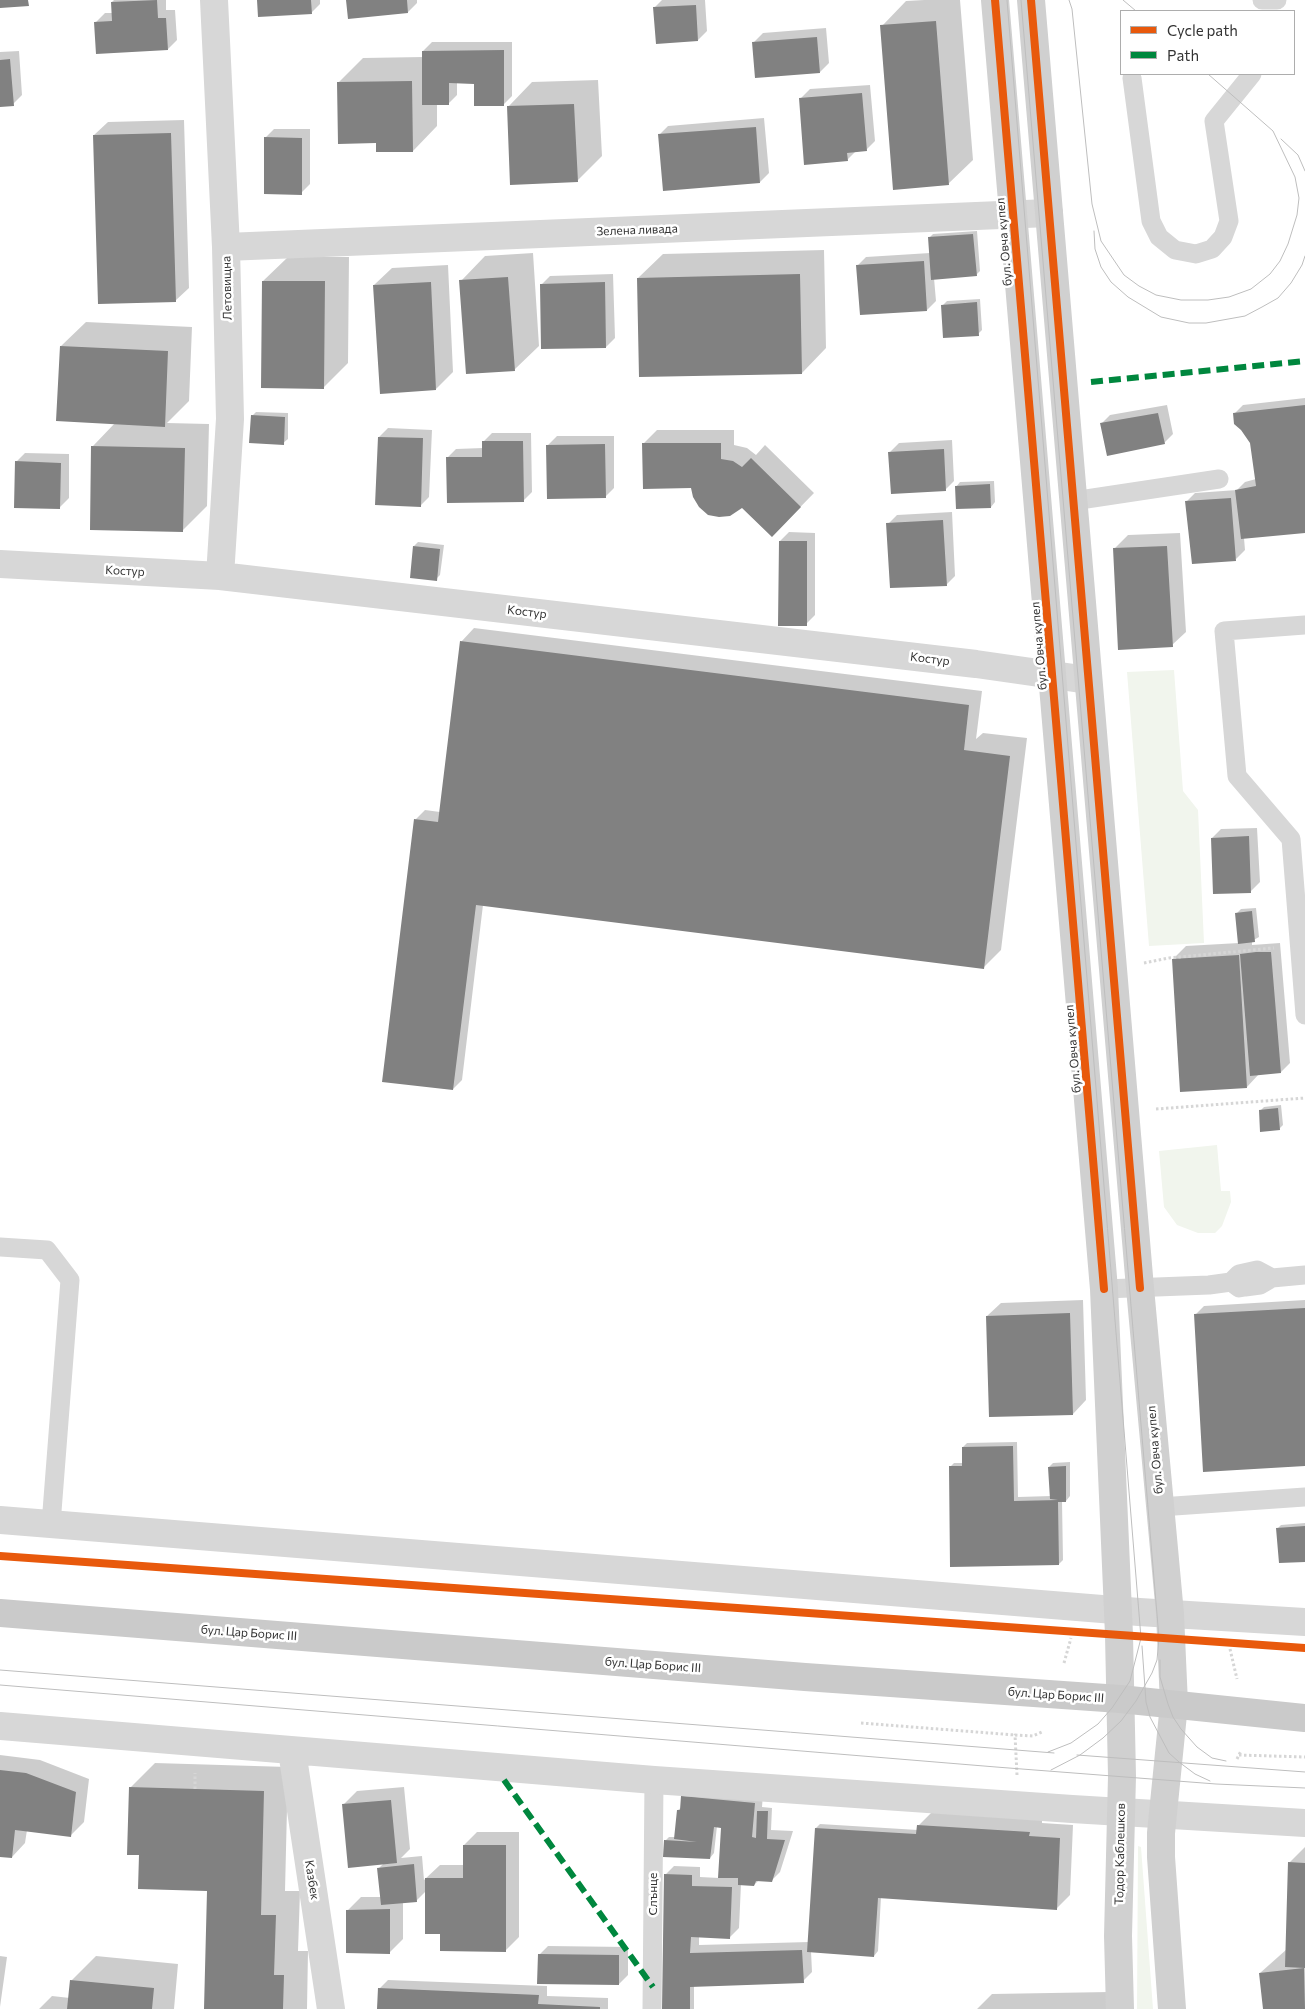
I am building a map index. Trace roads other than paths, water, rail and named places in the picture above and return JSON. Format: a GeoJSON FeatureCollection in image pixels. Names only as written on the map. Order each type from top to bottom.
{"type":"FeatureCollection","features":[{"type":"Feature","properties":{"kind":"main road","name":"бул. Овча купел"},"geometry":{"type":"LineString","coordinates":[[995,0],[1104,1289],[1120,1699]]}},
{"type":"Feature","properties":{"kind":"main road","name":"бул. Овча купел"},"geometry":{"type":"LineString","coordinates":[[1030,0],[1140,1288],[1170,1614],[1174,1704]]}},
{"type":"Feature","properties":{"kind":"main road","name":"бул. Цар Борис III"},"geometry":{"type":"LineString","coordinates":[[0,1613],[1120,1699],[1305,1718]]}},
{"type":"Feature","properties":{"kind":"main road","name":"Тодор Каблешков"},"geometry":{"type":"LineString","coordinates":[[1120,1699],[1121,1812],[1118,1936],[1120,2009]]}},
{"type":"Feature","properties":{"kind":"main road"},"geometry":{"type":"LineString","coordinates":[[1172,2009],[1161,1857],[1174,1704]]}},
{"type":"Feature","properties":{"kind":"street","name":"Летовищна"},"geometry":{"type":"LineString","coordinates":[[214,0],[226,247],[230,419],[220,576]]}},
{"type":"Feature","properties":{"kind":"street","name":"Зелена ливада"},"geometry":{"type":"LineString","coordinates":[[226,247],[1013,215],[1048,212]]}},
{"type":"Feature","properties":{"kind":"street","name":"Костур"},"geometry":{"type":"LineString","coordinates":[[0,564],[220,576],[1019,669],[1053,676],[1088,680]]}},
{"type":"Feature","properties":{"kind":"street"},"geometry":{"type":"LineString","coordinates":[[0,1520],[1118,1610],[1305,1622]]}},
{"type":"Feature","properties":{"kind":"street"},"geometry":{"type":"LineString","coordinates":[[0,1726],[654,1780],[1305,1823]]}},
{"type":"Feature","properties":{"kind":"street","name":"Казбек"},"geometry":{"type":"LineString","coordinates":[[292,1751],[331,2009]]}},
{"type":"Feature","properties":{"kind":"lane"},"geometry":{"type":"LineString","coordinates":[[1132,78],[1151,222],[1159,237],[1175,250],[1196,254],[1212,249],[1223,237],[1229,221],[1214,121],[1251,75]]}},
{"type":"Feature","properties":{"kind":"lane"},"geometry":{"type":"LineString","coordinates":[[1073,501],[1220,479]]}},
{"type":"Feature","properties":{"kind":"lane"},"geometry":{"type":"LineString","coordinates":[[1305,625],[1224,631],[1237,776],[1291,839],[1305,1015]]}},
{"type":"Feature","properties":{"kind":"lane"},"geometry":{"type":"LineString","coordinates":[[0,1246],[47,1250],[70,1280],[51,1524]]}},
{"type":"Feature","properties":{"kind":"lane"},"geometry":{"type":"LineString","coordinates":[[1104,1289],[1209,1285],[1231,1282],[1239,1274],[1258,1270],[1272,1278],[1305,1275]]}},
{"type":"Feature","properties":{"kind":"lane"},"geometry":{"type":"LineString","coordinates":[[1160,1507],[1305,1497]]}},
{"type":"Feature","properties":{"kind":"lane","name":"Слънце"},"geometry":{"type":"LineString","coordinates":[[652,2009],[654,1780]]}},
{"type":"Feature","properties":{"kind":"tram line"},"geometry":{"type":"LineString","coordinates":[[1007,0],[1141,1638],[1130,1681],[1112,1708],[1098,1724],[1071,1743],[1048,1752]]}},
{"type":"Feature","properties":{"kind":"tram line"},"geometry":{"type":"LineString","coordinates":[[1021,0],[1159,1638],[1157,1660],[1152,1673],[1136,1701],[1121,1721],[1103,1738],[1080,1755],[1051,1770]]}},
{"type":"Feature","properties":{"kind":"tram line"},"geometry":{"type":"LineString","coordinates":[[1069,0],[1072,9],[1092,204],[1101,241],[1124,275],[1156,295],[1181,300],[1208,300],[1229,297],[1251,289],[1270,274],[1280,261],[1288,244],[1297,215],[1299,198],[1295,177],[1273,131],[1209,75]]}},
{"type":"Feature","properties":{"kind":"tram line"},"geometry":{"type":"LineString","coordinates":[[1123,0],[1135,10]]}},
{"type":"Feature","properties":{"kind":"tram line"},"geometry":{"type":"LineString","coordinates":[[1281,139],[1298,155],[1305,171]]}},
{"type":"Feature","properties":{"kind":"tram line"},"geometry":{"type":"LineString","coordinates":[[1094,231],[1095,249],[1101,267],[1111,282],[1128,297],[1161,317],[1189,323],[1206,323],[1245,316],[1278,298],[1291,283],[1305,256]]}},
{"type":"Feature","properties":{"kind":"tram line"},"geometry":{"type":"LineString","coordinates":[[1142,1646],[1146,1702],[1150,1717],[1169,1753],[1195,1774],[1210,1781]]}},
{"type":"Feature","properties":{"kind":"tram line"},"geometry":{"type":"LineString","coordinates":[[1160,1660],[1160,1677],[1173,1717],[1197,1747],[1212,1758],[1226,1761]]}},
{"type":"Feature","properties":{"kind":"tram line"},"geometry":{"type":"LineString","coordinates":[[0,1670],[1054,1753]]}},
{"type":"Feature","properties":{"kind":"tram line"},"geometry":{"type":"LineString","coordinates":[[0,1685],[996,1767],[1216,1784],[1305,1788]]}},
{"type":"Feature","properties":{"kind":"tram line"},"geometry":{"type":"LineString","coordinates":[[1077,1755],[1305,1772]]}}]}
